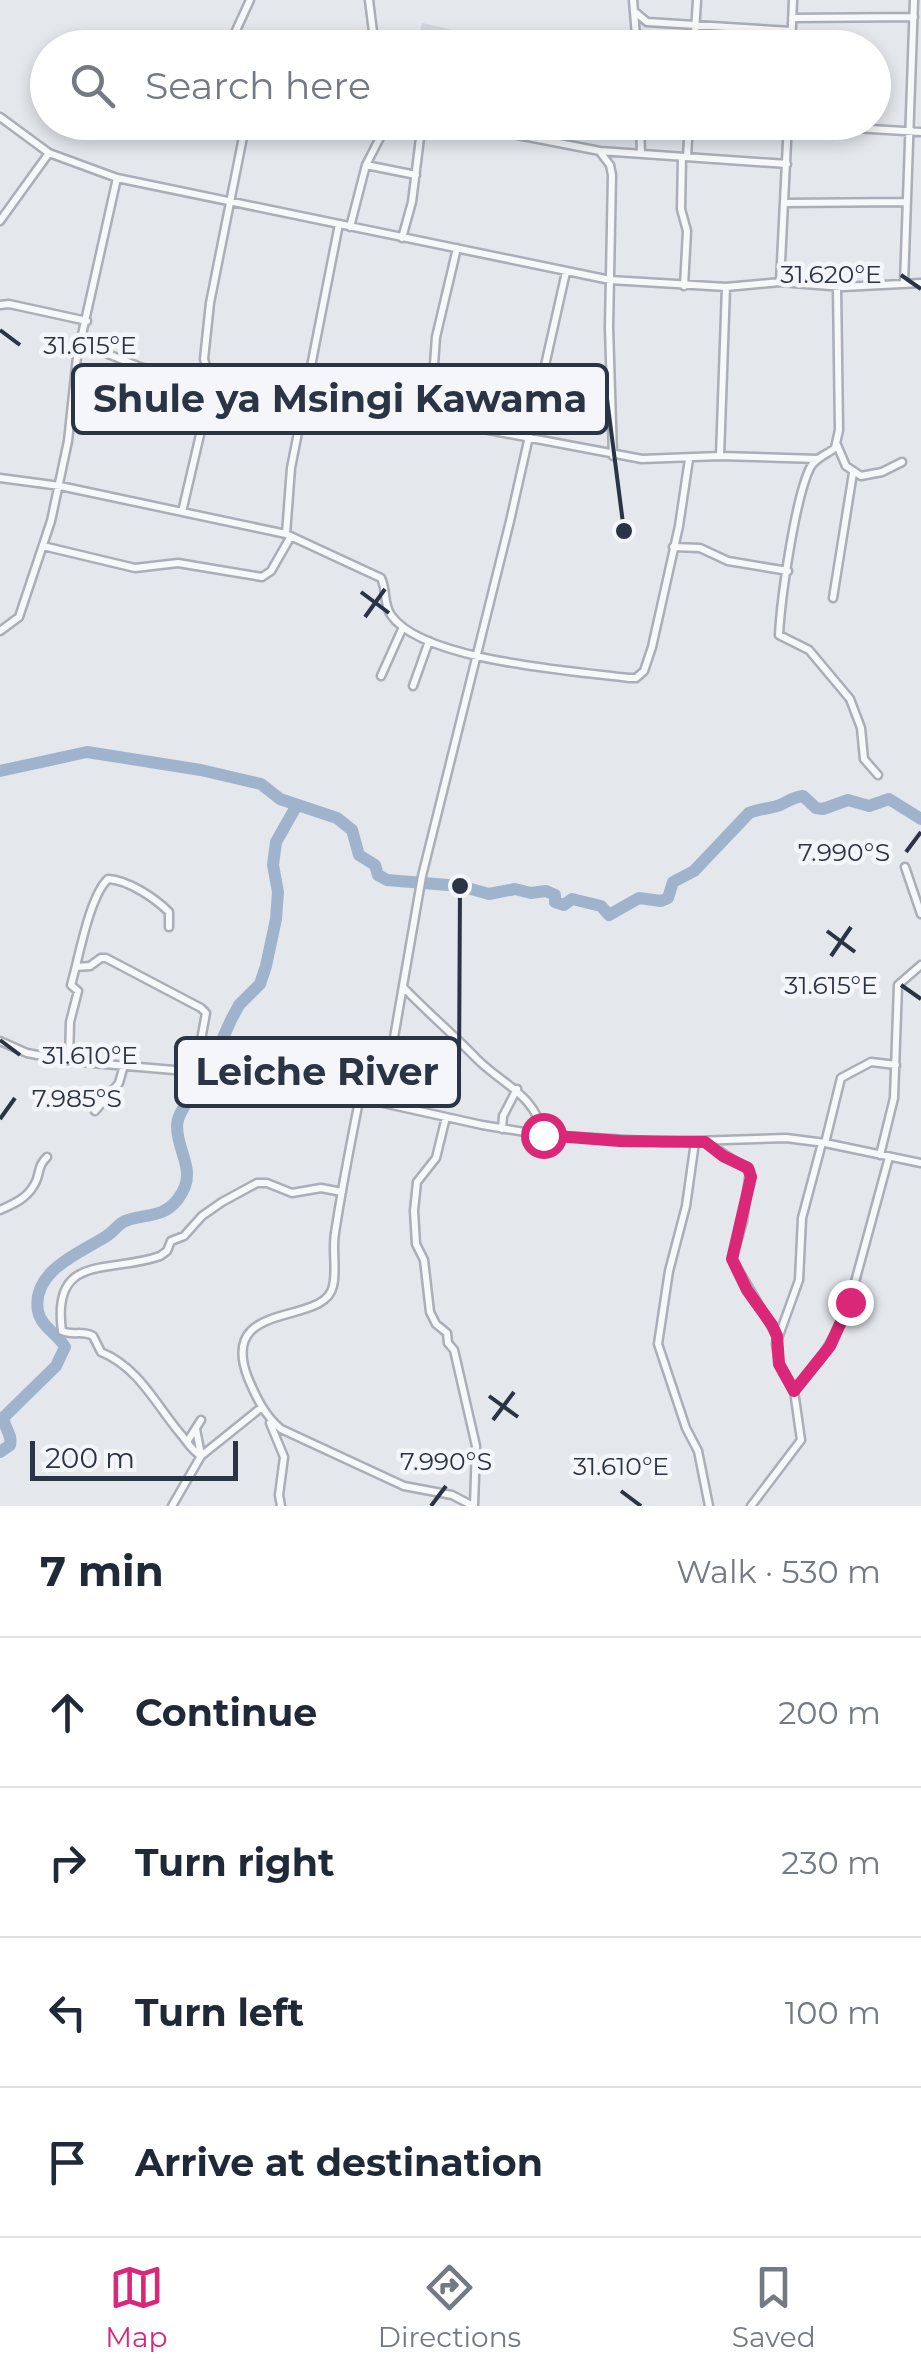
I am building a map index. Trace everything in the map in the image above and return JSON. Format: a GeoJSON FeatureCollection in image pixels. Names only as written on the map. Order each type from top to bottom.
{"type":"FeatureCollection","features":[{"type":"Feature","properties":{"kind":"street"},"geometry":{"type":"LineString","coordinates":[[236,30],[250,0]]}},
{"type":"Feature","properties":{"kind":"street"},"geometry":{"type":"LineString","coordinates":[[370,0],[373,30]]}},
{"type":"Feature","properties":{"kind":"street"},"geometry":{"type":"LineString","coordinates":[[633,0],[636,30]]}},
{"type":"Feature","properties":{"kind":"street"},"geometry":{"type":"LineString","coordinates":[[696,30],[697,0]]}},
{"type":"Feature","properties":{"kind":"street"},"geometry":{"type":"LineString","coordinates":[[791,30],[792,0]]}},
{"type":"Feature","properties":{"kind":"street"},"geometry":{"type":"LineString","coordinates":[[904,284],[906,202],[917,130],[911,81],[914,0]]}},
{"type":"Feature","properties":{"kind":"street"},"geometry":{"type":"LineString","coordinates":[[634,10],[647,22],[777,30]]}},
{"type":"Feature","properties":{"kind":"street"},"geometry":{"type":"LineString","coordinates":[[792,18],[914,17]]}},
{"type":"Feature","properties":{"kind":"street"},"geometry":{"type":"LineString","coordinates":[[637,30],[647,22]]}},
{"type":"Feature","properties":{"kind":"street"},"geometry":{"type":"LineString","coordinates":[[911,81],[921,82]]}},
{"type":"Feature","properties":{"kind":"street"},"geometry":{"type":"LineString","coordinates":[[0,117],[30,138]]}},
{"type":"Feature","properties":{"kind":"street"},"geometry":{"type":"LineString","coordinates":[[891,129],[917,130]]}},
{"type":"Feature","properties":{"kind":"street"},"geometry":{"type":"LineString","coordinates":[[32,140],[72,164],[117,178],[610,280],[726,287],[780,282],[838,286],[921,283]]}},
{"type":"Feature","properties":{"kind":"street"},"geometry":{"type":"LineString","coordinates":[[182,512],[206,409],[207,323],[242,140]]}},
{"type":"Feature","properties":{"kind":"street"},"geometry":{"type":"LineString","coordinates":[[350,226],[366,165],[379,140]]}},
{"type":"Feature","properties":{"kind":"street"},"geometry":{"type":"LineString","coordinates":[[402,238],[420,140]]}},
{"type":"Feature","properties":{"kind":"street"},"geometry":{"type":"LineString","coordinates":[[543,140],[600,151],[787,164]]}},
{"type":"Feature","properties":{"kind":"street"},"geometry":{"type":"LineString","coordinates":[[641,140],[641,154]]}},
{"type":"Feature","properties":{"kind":"street"},"geometry":{"type":"LineString","coordinates":[[684,286],[688,231],[681,209],[687,140]]}},
{"type":"Feature","properties":{"kind":"street"},"geometry":{"type":"LineString","coordinates":[[780,282],[788,140]]}},
{"type":"Feature","properties":{"kind":"street"},"geometry":{"type":"LineString","coordinates":[[600,151],[612,175],[613,456]]}},
{"type":"Feature","properties":{"kind":"street"},"geometry":{"type":"LineString","coordinates":[[0,221],[49,152]]}},
{"type":"Feature","properties":{"kind":"street"},"geometry":{"type":"LineString","coordinates":[[612,175],[624,153]]}},
{"type":"Feature","properties":{"kind":"street"},"geometry":{"type":"LineString","coordinates":[[366,165],[416,175]]}},
{"type":"Feature","properties":{"kind":"street"},"geometry":{"type":"LineString","coordinates":[[0,631],[19,617],[60,486],[80,343],[117,178]]}},
{"type":"Feature","properties":{"kind":"street"},"geometry":{"type":"LineString","coordinates":[[786,203],[906,202]]}},
{"type":"Feature","properties":{"kind":"street"},"geometry":{"type":"LineString","coordinates":[[43,546],[135,568],[178,563],[262,576],[271,571],[288,535],[288,492],[339,224]]}},
{"type":"Feature","properties":{"kind":"street"},"geometry":{"type":"LineString","coordinates":[[457,248],[436,338],[430,419],[613,456],[818,458]]}},
{"type":"Feature","properties":{"kind":"street"},"geometry":{"type":"LineString","coordinates":[[383,1101],[422,876],[530,438],[566,272]]}},
{"type":"Feature","properties":{"kind":"street"},"geometry":{"type":"LineString","coordinates":[[838,286],[836,444],[852,473],[870,475],[902,462]]}},
{"type":"Feature","properties":{"kind":"street"},"geometry":{"type":"LineString","coordinates":[[720,456],[726,287]]}},
{"type":"Feature","properties":{"kind":"street"},"geometry":{"type":"LineString","coordinates":[[0,305],[87,321]]}},
{"type":"Feature","properties":{"kind":"street"},"geometry":{"type":"LineString","coordinates":[[80,343],[132,366],[209,376],[306,397]]}},
{"type":"Feature","properties":{"kind":"street"},"geometry":{"type":"LineString","coordinates":[[127,405],[132,366]]}},
{"type":"Feature","properties":{"kind":"street"},"geometry":{"type":"LineString","coordinates":[[836,444],[818,458],[808,475],[779,635],[809,650],[850,699],[861,728],[864,759],[878,774]]}},
{"type":"Feature","properties":{"kind":"street"},"geometry":{"type":"LineString","coordinates":[[0,478],[60,486],[288,535],[381,578],[390,614],[402,627],[429,641],[477,657],[636,678],[644,671],[652,648],[689,459]]}},
{"type":"Feature","properties":{"kind":"street"},"geometry":{"type":"LineString","coordinates":[[833,598],[852,473]]}},
{"type":"Feature","properties":{"kind":"street"},"geometry":{"type":"LineString","coordinates":[[674,547],[700,548],[728,560],[789,571]]}},
{"type":"Feature","properties":{"kind":"street"},"geometry":{"type":"LineString","coordinates":[[381,676],[402,627]]}},
{"type":"Feature","properties":{"kind":"street"},"geometry":{"type":"LineString","coordinates":[[413,686],[429,641]]}},
{"type":"Feature","properties":{"kind":"street"},"geometry":{"type":"LineString","coordinates":[[905,867],[921,914]]}},
{"type":"Feature","properties":{"kind":"street"},"geometry":{"type":"LineString","coordinates":[[69,1062],[70,1022],[78,994],[71,985],[94,898],[108,879],[118,880],[164,906],[169,912],[169,927]]}},
{"type":"Feature","properties":{"kind":"street"},"geometry":{"type":"LineString","coordinates":[[76,967],[90,966],[106,958],[201,1008],[206,1014],[195,1072]]}},
{"type":"Feature","properties":{"kind":"street"},"geometry":{"type":"LineString","coordinates":[[794,1391],[830,1346],[846,1315],[894,1098],[898,984],[921,965]]}},
{"type":"Feature","properties":{"kind":"street"},"geometry":{"type":"LineString","coordinates":[[402,987],[479,1061],[517,1089],[535,1109],[543,1135]]}},
{"type":"Feature","properties":{"kind":"street"},"geometry":{"type":"LineString","coordinates":[[0,1041],[69,1062],[234,1076],[360,1096],[446,1118],[543,1135],[695,1142],[768,1138],[824,1143],[921,1163]]}},
{"type":"Feature","properties":{"kind":"street"},"geometry":{"type":"LineString","coordinates":[[751,1506],[802,1440],[794,1391],[779,1364],[777,1336],[799,1280],[802,1218],[841,1078],[871,1062],[896,1065]]}},
{"type":"Feature","properties":{"kind":"street"},"geometry":{"type":"LineString","coordinates":[[95,1111],[120,1083],[124,1066]]}},
{"type":"Feature","properties":{"kind":"street"},"geometry":{"type":"LineString","coordinates":[[502,1128],[503,1116],[517,1089]]}},
{"type":"Feature","properties":{"kind":"street"},"geometry":{"type":"LineString","coordinates":[[281,1506],[284,1457],[243,1364],[244,1344],[261,1324],[304,1309],[328,1296],[333,1286],[334,1236],[360,1096]]}},
{"type":"Feature","properties":{"kind":"street"},"geometry":{"type":"LineString","coordinates":[[268,1418],[300,1439],[384,1478],[416,1490],[452,1496],[473,1506],[475,1434],[454,1350],[447,1333],[430,1312],[424,1260],[414,1229],[415,1188],[419,1177],[436,1158],[446,1118]]}},
{"type":"Feature","properties":{"kind":"street"},"geometry":{"type":"LineString","coordinates":[[695,1142],[658,1344],[686,1428],[698,1451],[709,1506]]}},
{"type":"Feature","properties":{"kind":"street"},"geometry":{"type":"LineString","coordinates":[[705,1142],[750,1171],[732,1259],[777,1336]]}},
{"type":"Feature","properties":{"kind":"street"},"geometry":{"type":"LineString","coordinates":[[0,1210],[22,1200],[47,1157]]}},
{"type":"Feature","properties":{"kind":"street"},"geometry":{"type":"LineString","coordinates":[[202,1456],[166,1418],[142,1382],[115,1358],[101,1352],[93,1336],[62,1331],[62,1305],[68,1282],[80,1272],[160,1256],[171,1241],[184,1236],[212,1208],[257,1183],[294,1193],[320,1188],[342,1192]]}},
{"type":"Feature","properties":{"kind":"street"},"geometry":{"type":"LineString","coordinates":[[172,1506],[202,1456],[262,1406]]}},
{"type":"Feature","properties":{"kind":"street"},"geometry":{"type":"LineString","coordinates":[[186,1442],[201,1420]]}},
{"type":"Feature","properties":{"kind":"street"},"geometry":{"type":"LineString","coordinates":[[196,1428],[202,1456]]}},
{"type":"Feature","properties":{"kind":"shaded area"},"geometry":{"type":"Polygon","coordinates":[[[422,23],[453,30],[420,30],[422,23]]]}},
{"type":"Feature","properties":{"kind":"waterway"},"geometry":{"type":"LineString","coordinates":[[0,771],[87,752],[261,784],[280,799],[337,818],[352,830],[359,855],[375,865],[378,875],[387,880],[460,886],[489,894],[515,889],[546,891],[555,895],[555,902],[564,905],[572,899],[601,906],[609,915],[639,898],[668,898],[673,882],[694,871],[749,813],[796,797],[803,796],[823,809],[848,800],[869,806],[889,799],[921,819]]}},
{"type":"Feature","properties":{"kind":"waterway"},"geometry":{"type":"LineString","coordinates":[[0,1452],[11,1441],[4,1417],[56,1366],[65,1347],[40,1317],[38,1297],[42,1285],[60,1265],[123,1222],[172,1206],[184,1189],[187,1171],[178,1119],[189,1099],[199,1096],[217,1100],[225,1054],[222,1040],[239,1005],[260,984],[266,966],[276,919],[276,842],[297,805]]}},
{"type":"Feature","properties":{"kind":"place","name":"Shule ya Msingi Kawama"},"geometry":{"type":"Point","coordinates":[624,531]}},
{"type":"Feature","properties":{"kind":"place","name":"Leiche River"},"geometry":{"type":"Point","coordinates":[460,886]}},
{"type":"Feature","properties":{"kind":"route"},"geometry":{"type":"LineString","coordinates":[[543,1135],[705,1142],[748,1168],[751,1177],[732,1259],[747,1290],[772,1325],[779,1364],[794,1391],[830,1346],[850,1302]]}}]}
